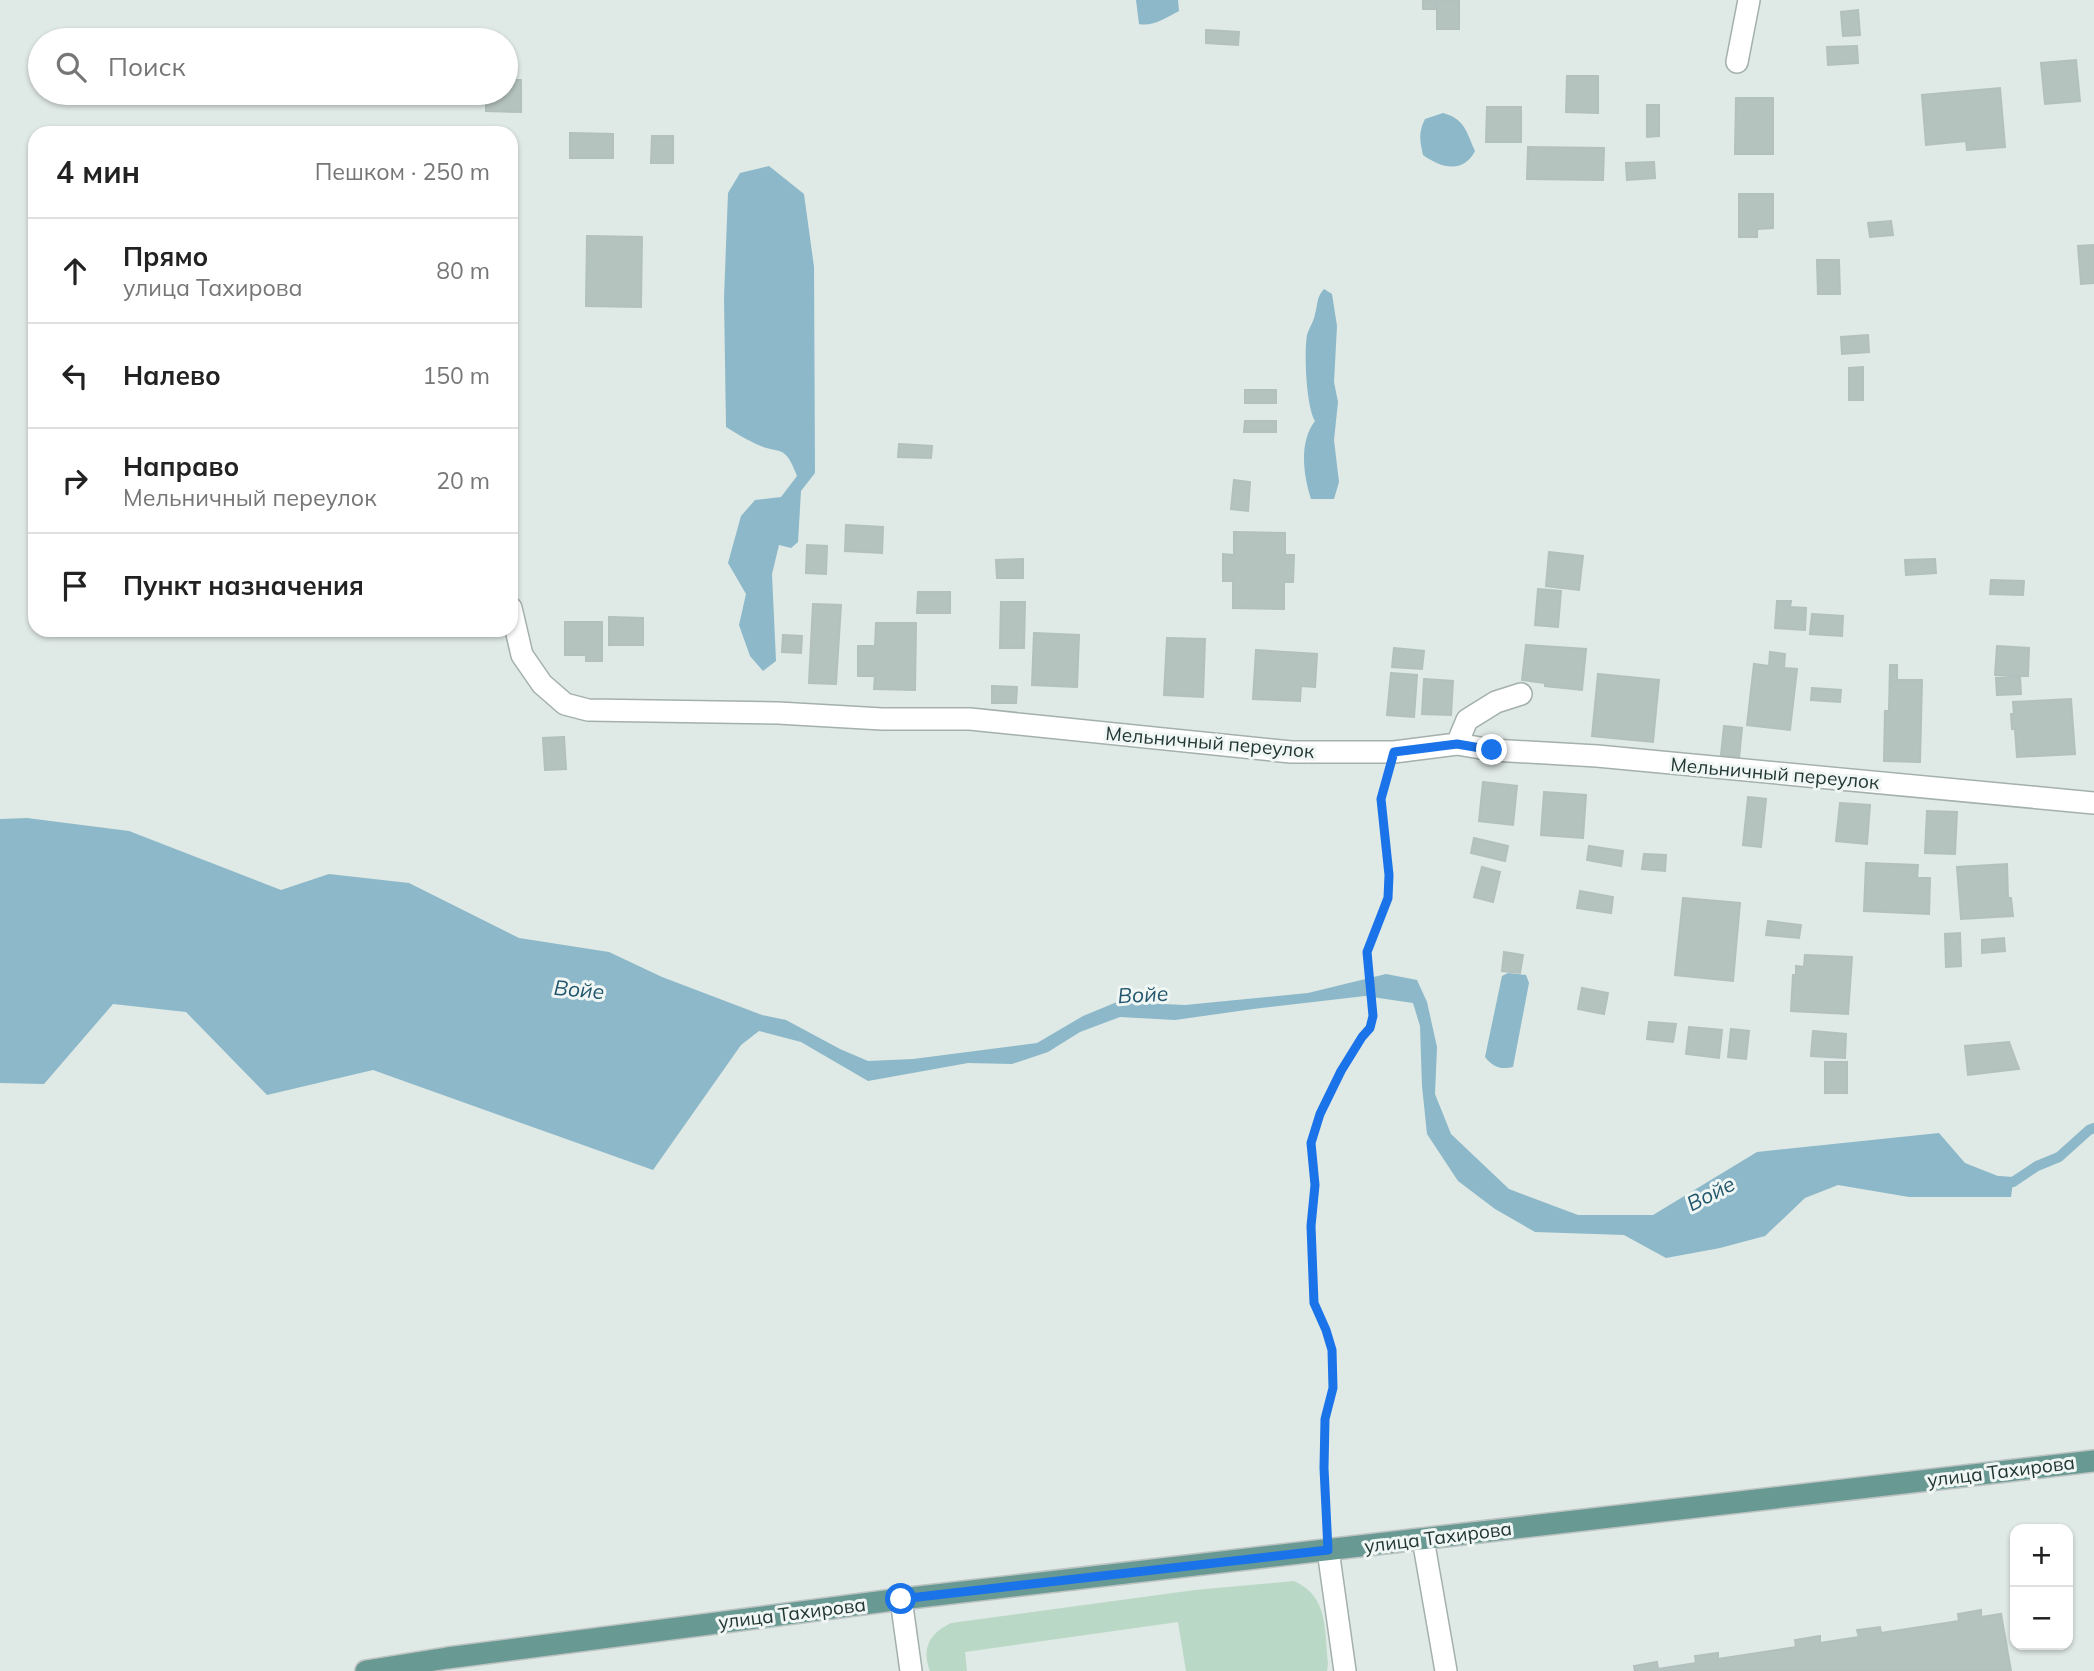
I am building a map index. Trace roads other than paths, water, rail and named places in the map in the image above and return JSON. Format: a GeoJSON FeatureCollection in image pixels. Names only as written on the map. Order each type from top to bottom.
{"type":"FeatureCollection","features":[{"type":"Feature","properties":{"kind":"main road","name":"улица Тахирова"},"geometry":{"type":"LineString","coordinates":[[366,1671],[448,1664],[901,1599],[2094,1461]]}},
{"type":"Feature","properties":{"kind":"street"},"geometry":{"type":"LineString","coordinates":[[1737,62],[1749,0]]}},
{"type":"Feature","properties":{"kind":"street","name":"Мельничный переулок"},"geometry":{"type":"LineString","coordinates":[[518,637],[522,655],[542,684],[565,704],[588,710],[971,719],[1291,752],[1394,752],[1457,744],[1492,750],[1597,756],[2094,803]]}},
{"type":"Feature","properties":{"kind":"street"},"geometry":{"type":"LineString","coordinates":[[1457,744],[1467,720],[1496,702],[1521,694]]}},
{"type":"Feature","properties":{"kind":"street"},"geometry":{"type":"LineString","coordinates":[[1423,1539],[1446,1671]]}},
{"type":"Feature","properties":{"kind":"street"},"geometry":{"type":"LineString","coordinates":[[1328,1550],[1345,1671]]}},
{"type":"Feature","properties":{"kind":"street"},"geometry":{"type":"LineString","coordinates":[[901,1599],[911,1671]]}},
{"type":"Feature","properties":{"kind":"water"},"geometry":{"type":"Polygon","coordinates":[[[1136,0],[1178,0],[1179,11],[1154,23],[1139,24],[1136,0]]]}},
{"type":"Feature","properties":{"kind":"water"},"geometry":{"type":"Polygon","coordinates":[[[1443,113],[1460,122],[1475,151],[1458,166],[1444,166],[1423,155],[1420,137],[1425,119],[1443,113]]]}},
{"type":"Feature","properties":{"kind":"water"},"geometry":{"type":"Polygon","coordinates":[[[769,166],[804,194],[814,267],[815,473],[801,491],[798,542],[791,548],[779,545],[772,574],[776,661],[763,671],[750,656],[739,625],[746,594],[728,563],[741,516],[755,500],[781,497],[797,476],[785,454],[756,444],[726,427],[724,298],[728,193],[740,173],[769,166]]]}},
{"type":"Feature","properties":{"kind":"water"},"geometry":{"type":"Polygon","coordinates":[[[1324,289],[1332,294],[1337,326],[1334,382],[1338,402],[1334,440],[1339,482],[1334,499],[1311,499],[1304,458],[1306,439],[1315,421],[1308,392],[1306,343],[1318,298],[1324,289]]]}},
{"type":"Feature","properties":{"kind":"water"},"geometry":{"type":"Polygon","coordinates":[[[27,818],[129,831],[281,890],[329,874],[409,883],[519,938],[609,952],[662,977],[762,1015],[786,1020],[868,1061],[913,1059],[1037,1043],[1083,1016],[1117,1002],[1185,1005],[1308,993],[1386,974],[1417,980],[1427,1002],[1437,1047],[1435,1094],[1451,1134],[1509,1189],[1578,1215],[1653,1215],[1757,1152],[1939,1133],[1965,1163],[2013,1182],[2011,1197],[1909,1197],[1838,1185],[1805,1198],[1765,1236],[1666,1258],[1624,1235],[1535,1232],[1495,1209],[1458,1181],[1427,1134],[1420,1026],[1413,1003],[1365,996],[1175,1020],[1120,1017],[1080,1032],[1048,1052],[1012,1064],[968,1063],[868,1081],[801,1042],[759,1031],[741,1045],[653,1170],[373,1070],[267,1095],[186,1012],[113,1004],[44,1084],[0,1083],[0,819],[27,818]]]}},
{"type":"Feature","properties":{"kind":"water"},"geometry":{"type":"Polygon","coordinates":[[[1508,973],[1526,975],[1529,983],[1513,1067],[1501,1068],[1485,1057],[1502,976],[1508,973]]]}},
{"type":"Feature","properties":{"kind":"waterway","name":"Войе"},"geometry":{"type":"LineString","coordinates":[[1999,1181],[2013,1182],[2037,1166],[2059,1157],[2094,1128]]}}]}
